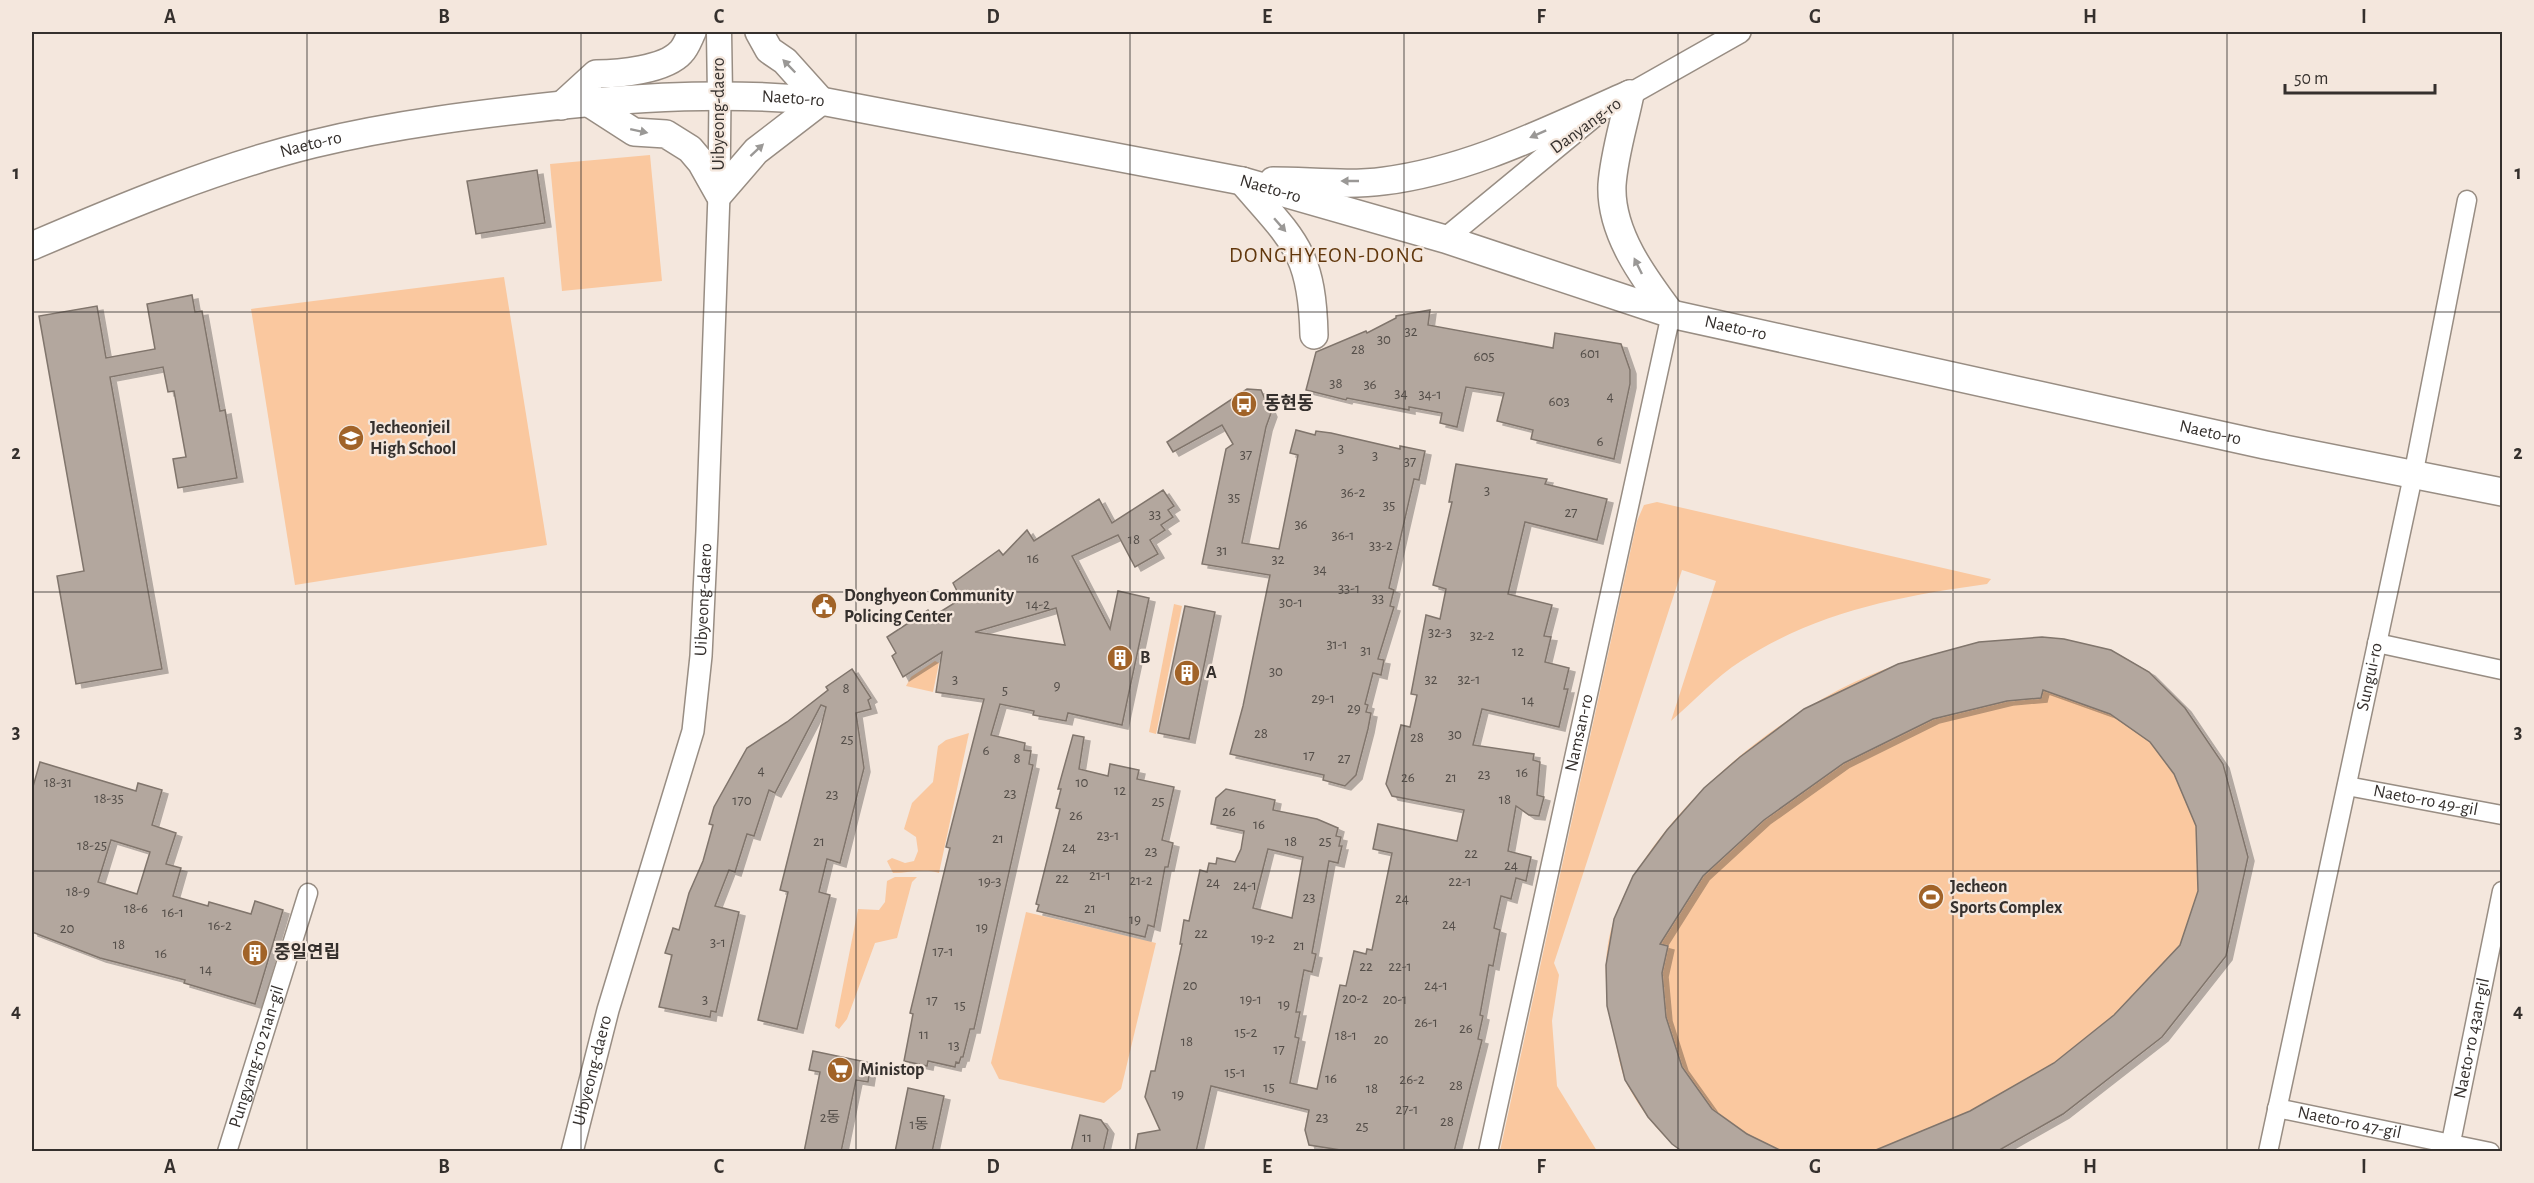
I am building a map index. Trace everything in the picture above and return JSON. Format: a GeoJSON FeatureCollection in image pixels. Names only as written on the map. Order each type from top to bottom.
{"type":"FeatureCollection","features":[{"type":"Feature","properties":{"kind":"main road"},"geometry":{"type":"LineString","coordinates":[[561,106],[596,74],[622,74],[658,65],[681,53],[692,32]]}},
{"type":"Feature","properties":{"kind":"main road","name":"Uibyeong-daero"},"geometry":{"type":"LineString","coordinates":[[719,32],[720,95]]}},
{"type":"Feature","properties":{"kind":"main road"},"geometry":{"type":"LineString","coordinates":[[589,103],[634,132],[666,134],[690,149],[701,162],[719,194],[756,151],[821,101],[785,61],[769,50],[759,32]]}},
{"type":"Feature","properties":{"kind":"main road"},"geometry":{"type":"LineString","coordinates":[[1242,181],[1382,181],[1447,169],[1488,156],[1630,94]]}},
{"type":"Feature","properties":{"kind":"main road"},"geometry":{"type":"LineString","coordinates":[[1630,94],[1612,184],[1613,204],[1623,234],[1642,275],[1671,314]]}},
{"type":"Feature","properties":{"kind":"main road","name":"Naeto-ro"},"geometry":{"type":"LineString","coordinates":[[32,246],[215,174],[311,145],[385,128],[463,115],[589,103],[720,95],[766,95],[821,101],[1242,181],[1445,239],[1671,314],[2413,476],[2502,492]]}},
{"type":"Feature","properties":{"kind":"main road"},"geometry":{"type":"LineString","coordinates":[[1242,181],[1294,241],[1305,263],[1312,291],[1314,335]]}},
{"type":"Feature","properties":{"kind":"street","name":"Danyang-ro"},"geometry":{"type":"LineString","coordinates":[[1445,239],[1585,123],[1630,94],[1740,32]]}},
{"type":"Feature","properties":{"kind":"street","name":"Uibyeong-daero"},"geometry":{"type":"LineString","coordinates":[[572,1152],[608,1010],[693,731],[701,656],[707,531],[719,194],[720,95]]}},
{"type":"Feature","properties":{"kind":"street","name":"Sungui-ro"},"geometry":{"type":"LineString","coordinates":[[2268,1152],[2413,476],[2467,200]]}},
{"type":"Feature","properties":{"kind":"street","name":"Namsan-ro"},"geometry":{"type":"LineString","coordinates":[[1488,1152],[1671,314]]}},
{"type":"Feature","properties":{"kind":"street"},"geometry":{"type":"LineString","coordinates":[[2377,643],[2502,670]]}},
{"type":"Feature","properties":{"kind":"street","name":"Naeto-ro 49-gil"},"geometry":{"type":"LineString","coordinates":[[2347,786],[2502,815]]}},
{"type":"Feature","properties":{"kind":"street","name":"Naeto-ro 43an-gil"},"geometry":{"type":"LineString","coordinates":[[2450,1147],[2502,891]]}},
{"type":"Feature","properties":{"kind":"street","name":"Pungyang-ro 21an-gil"},"geometry":{"type":"LineString","coordinates":[[227,1152],[308,893]]}},
{"type":"Feature","properties":{"kind":"street","name":"Naeto-ro 47-gil"},"geometry":{"type":"LineString","coordinates":[[2277,1108],[2450,1147],[2490,1152]]}},
{"type":"Feature","properties":{"kind":"shaded area"},"geometry":{"type":"Polygon","coordinates":[[[650,155],[662,281],[562,291],[550,164],[650,155]]]}},
{"type":"Feature","properties":{"kind":"shaded area"},"geometry":{"type":"Polygon","coordinates":[[[504,277],[547,545],[295,585],[251,309],[504,277]]]}},
{"type":"Feature","properties":{"kind":"shaded area"},"geometry":{"type":"Polygon","coordinates":[[[1657,502],[1991,579],[1987,584],[1922,594],[1860,609],[1799,630],[1732,667],[1671,721],[1716,581],[1682,570],[1554,963],[1559,975],[1552,1021],[1557,1086],[1597,1151],[1500,1151],[1637,521],[1644,505],[1657,502]]]}},
{"type":"Feature","properties":{"kind":"shaded area"},"geometry":{"type":"Polygon","coordinates":[[[1174,604],[1182,606],[1156,734],[1149,732],[1174,604]]]}},
{"type":"Feature","properties":{"kind":"shaded area","name":"Jecheon Sports Complex"},"geometry":{"type":"Polygon","coordinates":[[[2042,637],[2064,639],[2111,650],[2149,672],[2185,708],[2223,764],[2248,857],[2226,956],[2162,1037],[2063,1114],[1996,1151],[1683,1151],[1674,1145],[1650,1120],[1626,1082],[1618,1056],[1606,987],[1606,958],[1615,917],[1634,877],[1661,837],[1694,799],[1732,763],[1772,731],[1815,703],[1858,680],[1899,664],[1952,649],[2042,637]]]}},
{"type":"Feature","properties":{"kind":"shaded area"},"geometry":{"type":"Polygon","coordinates":[[[935,661],[939,663],[933,692],[906,686],[911,677],[935,661]]]}},
{"type":"Feature","properties":{"kind":"shaded area"},"geometry":{"type":"Polygon","coordinates":[[[969,733],[939,873],[923,871],[893,873],[887,861],[892,858],[905,863],[914,861],[918,851],[916,837],[904,829],[912,803],[933,782],[938,746],[946,740],[969,733]]]}},
{"type":"Feature","properties":{"kind":"shaded area"},"geometry":{"type":"Polygon","coordinates":[[[895,877],[917,877],[912,882],[897,938],[875,943],[847,1019],[839,1029],[835,1026],[858,909],[879,910],[885,902],[887,881],[895,877]]]}},
{"type":"Feature","properties":{"kind":"shaded area"},"geometry":{"type":"Polygon","coordinates":[[[1026,912],[1156,943],[1121,1089],[1104,1103],[999,1079],[991,1063],[1026,912]]]}},
{"type":"Feature","properties":{"kind":"building"},"geometry":{"type":"Polygon","coordinates":[[[537,170],[545,223],[476,234],[467,181],[537,170]]]}},
{"type":"Feature","properties":{"kind":"building"},"geometry":{"type":"Polygon","coordinates":[[[192,295],[195,312],[202,311],[220,411],[225,410],[237,478],[178,488],[173,459],[186,457],[174,391],[168,392],[163,367],[110,377],[162,669],[76,684],[57,576],[84,571],[39,316],[97,306],[106,358],[155,349],[147,304],[192,295]]]}},
{"type":"Feature","properties":{"kind":"building"},"geometry":{"type":"Polygon","coordinates":[[[1430,310],[1428,325],[1553,348],[1555,333],[1621,344],[1630,370],[1630,384],[1614,459],[1531,439],[1533,430],[1497,421],[1504,393],[1466,387],[1457,427],[1440,423],[1442,413],[1409,407],[1409,410],[1347,398],[1346,400],[1306,390],[1316,352],[1366,331],[1367,333],[1396,316],[1430,310]]]}},
{"type":"Feature","properties":{"kind":"building"},"geometry":{"type":"Polygon","coordinates":[[[1247,389],[1261,390],[1271,413],[1266,427],[1242,543],[1279,549],[1298,455],[1290,453],[1296,430],[1315,435],[1316,431],[1331,433],[1400,449],[1400,446],[1425,451],[1419,480],[1414,479],[1389,588],[1394,590],[1390,606],[1394,607],[1378,659],[1384,660],[1381,675],[1373,673],[1365,704],[1368,705],[1366,712],[1371,713],[1368,729],[1356,775],[1345,786],[1323,780],[1324,775],[1230,754],[1243,706],[1270,575],[1202,564],[1226,449],[1233,444],[1222,425],[1173,452],[1167,442],[1247,389]]]}},
{"type":"Feature","properties":{"kind":"building"},"geometry":{"type":"Polygon","coordinates":[[[1456,464],[1547,479],[1545,484],[1607,499],[1597,540],[1525,522],[1508,594],[1552,605],[1544,636],[1551,637],[1545,662],[1569,668],[1564,689],[1568,689],[1559,727],[1482,709],[1473,745],[1534,754],[1533,760],[1540,762],[1537,795],[1544,797],[1539,816],[1529,815],[1516,806],[1508,851],[1531,857],[1526,881],[1516,878],[1511,899],[1501,896],[1494,928],[1500,930],[1493,966],[1489,965],[1480,1015],[1483,1016],[1478,1039],[1482,1040],[1454,1152],[1353,1152],[1309,1145],[1305,1130],[1309,1110],[1211,1086],[1196,1152],[1135,1152],[1138,1134],[1160,1130],[1145,1097],[1151,1071],[1155,1071],[1182,944],[1180,944],[1184,920],[1189,921],[1200,870],[1207,872],[1209,863],[1216,864],[1217,858],[1235,862],[1241,849],[1244,831],[1211,824],[1216,798],[1226,789],[1275,800],[1273,810],[1317,819],[1338,828],[1336,836],[1341,837],[1339,846],[1342,846],[1338,863],[1329,861],[1312,953],[1316,954],[1312,972],[1304,970],[1296,1012],[1300,1012],[1295,1037],[1299,1038],[1290,1083],[1317,1089],[1340,985],[1346,986],[1354,951],[1366,954],[1367,949],[1372,950],[1392,853],[1373,849],[1378,824],[1457,841],[1464,810],[1392,796],[1386,784],[1401,725],[1410,727],[1417,695],[1411,694],[1426,615],[1440,619],[1446,589],[1433,585],[1452,502],[1449,502],[1456,464]],[[1268,849],[1253,908],[1292,918],[1303,857],[1268,849]]]}},
{"type":"Feature","properties":{"kind":"building"},"geometry":{"type":"Polygon","coordinates":[[[1163,490],[1174,506],[1168,510],[1173,517],[1161,525],[1165,530],[1150,540],[1158,554],[1135,567],[1118,535],[1072,556],[1110,629],[1118,591],[1149,598],[1122,725],[1068,713],[1066,721],[1033,715],[1034,711],[1000,704],[991,735],[1025,743],[1024,750],[1031,751],[1029,764],[1033,765],[974,1029],[970,1029],[963,1057],[959,1063],[956,1062],[955,1067],[928,1061],[927,1066],[904,1061],[913,1014],[910,1013],[950,848],[946,847],[984,699],[936,692],[942,652],[903,677],[892,656],[896,653],[887,637],[928,610],[932,617],[961,599],[953,583],[999,550],[1003,555],[1027,530],[1034,541],[1099,499],[1112,523],[1163,490]],[[1056,608],[975,632],[1065,645],[1056,608]]]}},
{"type":"Feature","properties":{"kind":"building","name":"A"},"geometry":{"type":"Polygon","coordinates":[[[1185,606],[1215,612],[1189,739],[1158,733],[1185,606]]]}},
{"type":"Feature","properties":{"kind":"building"},"geometry":{"type":"Polygon","coordinates":[[[2042,637],[2064,639],[2111,650],[2149,672],[2185,708],[2223,764],[2248,857],[2226,956],[2162,1037],[2063,1114],[1996,1152],[1871,1152],[1970,1111],[2054,1063],[2114,1015],[2180,945],[2198,891],[2196,826],[2174,774],[2150,742],[2110,714],[2043,690],[2041,698],[2007,701],[1933,719],[1844,763],[1764,820],[1703,876],[1660,944],[1668,946],[1662,973],[1666,1017],[1682,1067],[1712,1109],[1747,1134],[1784,1152],[1683,1152],[1672,1144],[1648,1117],[1625,1080],[1607,1006],[1606,965],[1614,919],[1633,876],[1667,830],[1704,788],[1740,757],[1804,709],[1898,664],[1979,642],[2042,637]]]}},
{"type":"Feature","properties":{"kind":"building"},"geometry":{"type":"Polygon","coordinates":[[[852,669],[871,698],[868,700],[871,709],[856,713],[864,768],[840,863],[827,859],[819,892],[830,895],[797,1029],[758,1020],[788,892],[780,890],[826,707],[821,705],[775,793],[769,790],[754,836],[747,834],[735,872],[729,870],[715,906],[739,912],[716,1012],[711,1011],[710,1017],[659,1007],[672,955],[665,953],[673,928],[679,930],[689,893],[703,861],[713,825],[709,824],[714,807],[747,748],[787,722],[828,690],[826,687],[852,669]]]}},
{"type":"Feature","properties":{"kind":"building"},"geometry":{"type":"Polygon","coordinates":[[[1073,735],[1084,737],[1079,769],[1108,776],[1110,764],[1139,770],[1137,779],[1174,787],[1162,840],[1173,843],[1168,867],[1165,867],[1154,927],[1148,925],[1145,937],[1037,911],[1039,905],[1036,904],[1060,809],[1056,808],[1061,789],[1058,789],[1073,735]]]}},
{"type":"Feature","properties":{"kind":"building"},"geometry":{"type":"Polygon","coordinates":[[[40,762],[136,791],[138,783],[162,790],[152,825],[176,833],[166,864],[181,868],[173,896],[208,906],[209,902],[251,914],[255,901],[283,910],[255,1004],[184,983],[185,980],[100,958],[32,932],[32,790],[40,762]],[[111,840],[98,882],[137,894],[150,852],[111,840]]]}},
{"type":"Feature","properties":{"kind":"building"},"geometry":{"type":"Polygon","coordinates":[[[813,1051],[871,1063],[868,1082],[856,1080],[841,1152],[804,1152],[820,1072],[809,1070],[813,1051]]]}},
{"type":"Feature","properties":{"kind":"building"},"geometry":{"type":"Polygon","coordinates":[[[908,1088],[944,1096],[932,1152],[895,1152],[908,1088]]]}},
{"type":"Feature","properties":{"kind":"building"},"geometry":{"type":"Polygon","coordinates":[[[1080,1115],[1101,1120],[1108,1130],[1103,1152],[1071,1152],[1080,1115]]]}},
{"type":"Feature","properties":{"kind":"place","name":"동현동"},"geometry":{"type":"Point","coordinates":[1244,404]}},
{"type":"Feature","properties":{"kind":"place","name":"Jecheonjeil High School"},"geometry":{"type":"Point","coordinates":[351,438]}},
{"type":"Feature","properties":{"kind":"place","name":"Donghyeon Community Policing Center"},"geometry":{"type":"Point","coordinates":[824,606]}},
{"type":"Feature","properties":{"kind":"place","name":"B"},"geometry":{"type":"Point","coordinates":[1120,658]}},
{"type":"Feature","properties":{"kind":"place","name":"A"},"geometry":{"type":"Point","coordinates":[1187,673]}},
{"type":"Feature","properties":{"kind":"place","name":"Jecheon Sports Complex"},"geometry":{"type":"Point","coordinates":[1931,897]}},
{"type":"Feature","properties":{"kind":"place","name":"중일연립"},"geometry":{"type":"Point","coordinates":[255,953]}},
{"type":"Feature","properties":{"kind":"place","name":"Ministop"},"geometry":{"type":"Point","coordinates":[840,1070]}},
{"type":"Feature","properties":{"kind":"district","name":"DONGHYEON-DONG"},"geometry":{"type":"Point","coordinates":[1327,255]}}]}
